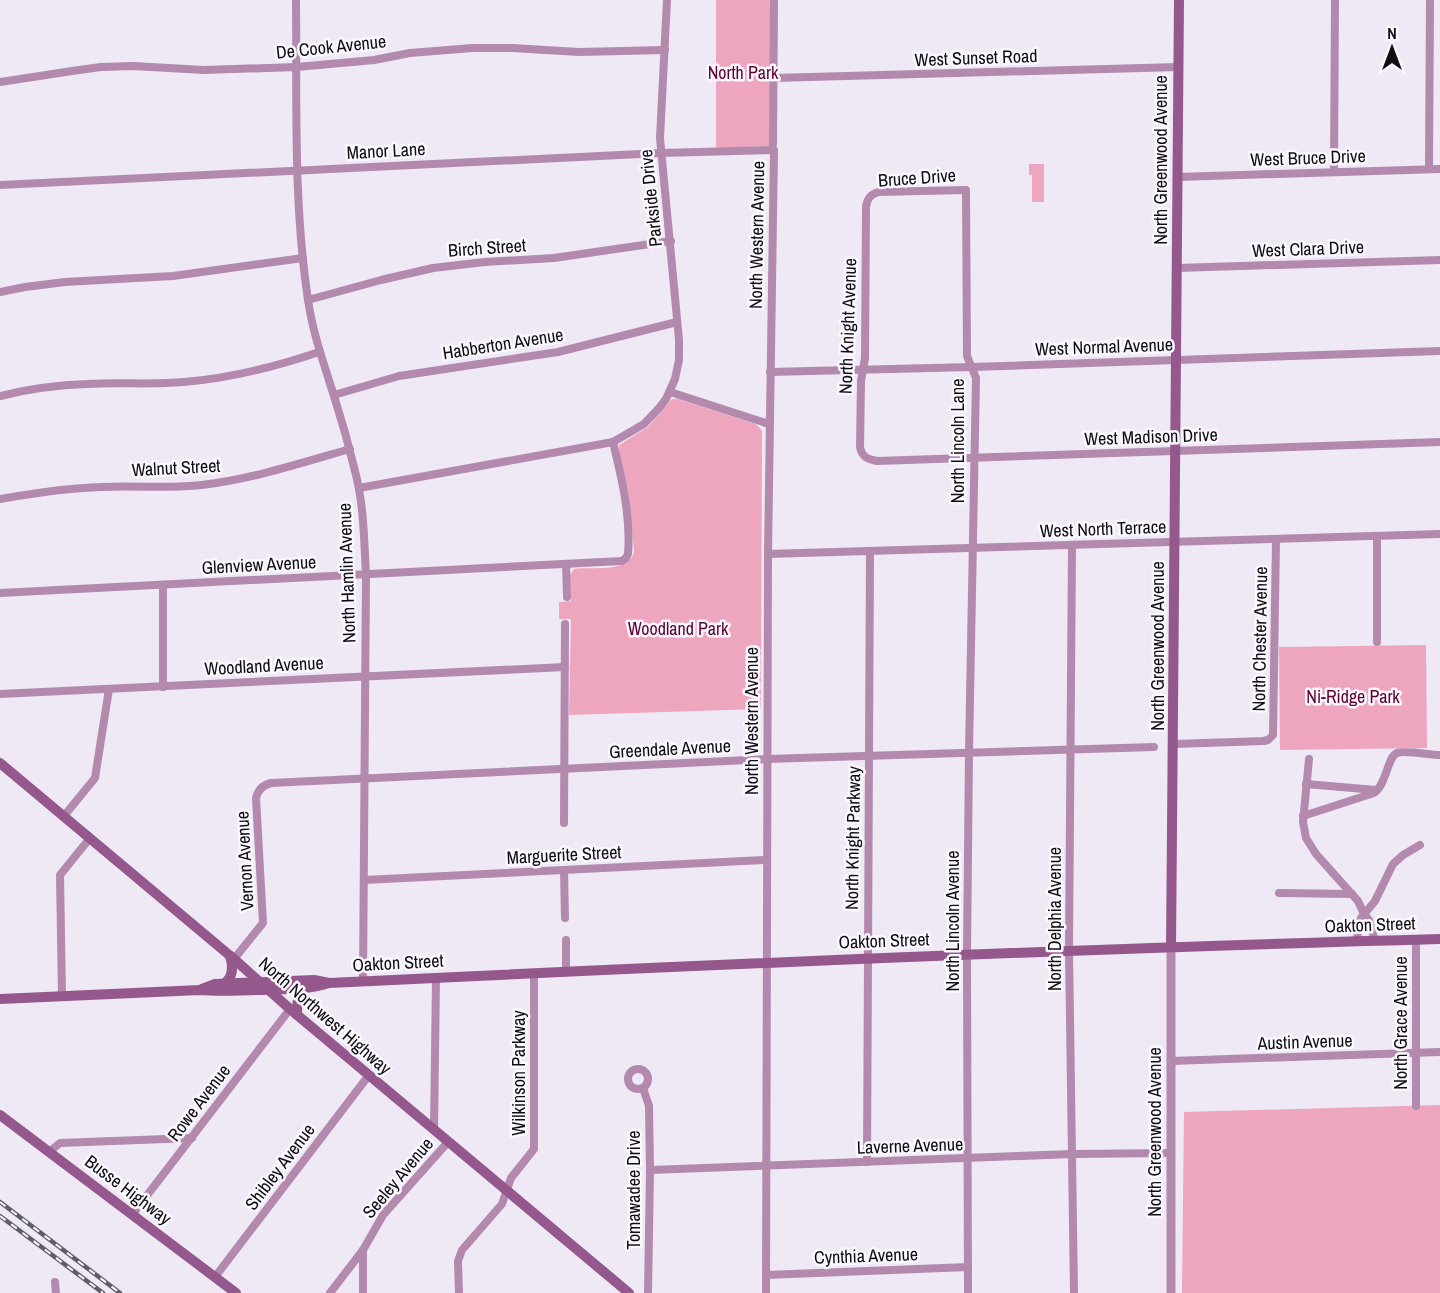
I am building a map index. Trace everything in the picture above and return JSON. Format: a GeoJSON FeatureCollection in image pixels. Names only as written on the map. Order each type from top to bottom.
{"type":"FeatureCollection","features":[{"type":"Feature","properties":{"kind":"main road","name":"North Greenwood Avenue"},"geometry":{"type":"LineString","coordinates":[[1171,947],[1179,0]]}},
{"type":"Feature","properties":{"kind":"main road","name":"North Northwest Highway"},"geometry":{"type":"LineString","coordinates":[[0,763],[629,1293]]}},
{"type":"Feature","properties":{"kind":"main road","name":"Oakton Street"},"geometry":{"type":"LineString","coordinates":[[0,999],[200,990],[216,992],[314,980],[329,983],[363,982],[765,962],[1440,939]]}},
{"type":"Feature","properties":{"kind":"main road"},"geometry":{"type":"LineString","coordinates":[[223,984],[231,974],[232,957]]}},
{"type":"Feature","properties":{"kind":"main road","name":"Oakton Street"},"geometry":{"type":"LineString","coordinates":[[200,990],[223,984],[304,988],[329,983]]}},
{"type":"Feature","properties":{"kind":"main road"},"geometry":{"type":"LineString","coordinates":[[293,1012],[304,988]]}},
{"type":"Feature","properties":{"kind":"main road","name":"Busse Highway"},"geometry":{"type":"LineString","coordinates":[[0,1115],[236,1293]]}},
{"type":"Feature","properties":{"kind":"street"},"geometry":{"type":"LineString","coordinates":[[296,0],[297,171]]}},
{"type":"Feature","properties":{"kind":"street","name":"Parkside Drive"},"geometry":{"type":"LineString","coordinates":[[667,0],[660,129],[680,339],[679,360],[670,392]]}},
{"type":"Feature","properties":{"kind":"street","name":"North Western Avenue"},"geometry":{"type":"LineString","coordinates":[[766,1293],[765,962],[774,0]]}},
{"type":"Feature","properties":{"kind":"street"},"geometry":{"type":"LineString","coordinates":[[1334,172],[1335,0]]}},
{"type":"Feature","properties":{"kind":"street"},"geometry":{"type":"LineString","coordinates":[[1429,169],[1430,0]]}},
{"type":"Feature","properties":{"kind":"street","name":"De Cook Avenue"},"geometry":{"type":"LineString","coordinates":[[0,82],[101,67],[236,70],[297,67],[471,48],[579,52],[665,50]]}},
{"type":"Feature","properties":{"kind":"street","name":"West Sunset Road"},"geometry":{"type":"LineString","coordinates":[[774,78],[1178,67]]}},
{"type":"Feature","properties":{"kind":"street","name":"Manor Lane"},"geometry":{"type":"LineString","coordinates":[[0,185],[773,147]]}},
{"type":"Feature","properties":{"kind":"street","name":"West Bruce Drive"},"geometry":{"type":"LineString","coordinates":[[1177,177],[1440,169]]}},
{"type":"Feature","properties":{"kind":"street","name":"North Hamlin Avenue"},"geometry":{"type":"LineString","coordinates":[[297,171],[308,300],[319,352],[350,449],[359,488],[364,538],[366,575],[363,982]]}},
{"type":"Feature","properties":{"kind":"street","name":"Bruce Drive"},"geometry":{"type":"LineString","coordinates":[[870,196],[878,192],[966,190]]}},
{"type":"Feature","properties":{"kind":"street","name":"North Lincoln Lane"},"geometry":{"type":"LineString","coordinates":[[966,190],[967,356],[976,378],[973,548]]}},
{"type":"Feature","properties":{"kind":"street","name":"North Knight Avenue"},"geometry":{"type":"LineString","coordinates":[[864,456],[860,447],[861,381],[865,358],[866,202],[870,196]]}},
{"type":"Feature","properties":{"kind":"street","name":"Birch Street"},"geometry":{"type":"LineString","coordinates":[[308,300],[433,268],[554,258],[671,241]]}},
{"type":"Feature","properties":{"kind":"street"},"geometry":{"type":"LineString","coordinates":[[0,292],[65,282],[173,276],[303,258]]}},
{"type":"Feature","properties":{"kind":"street","name":"West Clara Drive"},"geometry":{"type":"LineString","coordinates":[[1177,268],[1440,260]]}},
{"type":"Feature","properties":{"kind":"street","name":"Habberton Avenue"},"geometry":{"type":"LineString","coordinates":[[334,395],[399,376],[558,352],[678,322]]}},
{"type":"Feature","properties":{"kind":"street","name":"West Normal Avenue"},"geometry":{"type":"LineString","coordinates":[[770,372],[1440,351]]}},
{"type":"Feature","properties":{"kind":"street"},"geometry":{"type":"LineString","coordinates":[[0,396],[65,385],[155,384],[207,380],[264,369],[319,352]]}},
{"type":"Feature","properties":{"kind":"street"},"geometry":{"type":"LineString","coordinates":[[359,488],[613,442],[644,424],[670,392],[769,424]]}},
{"type":"Feature","properties":{"kind":"street","name":"Glenview Avenue"},"geometry":{"type":"LineString","coordinates":[[0,593],[622,561],[626,558],[628,548],[628,522],[623,484],[613,442]]}},
{"type":"Feature","properties":{"kind":"street","name":"West Madison Drive"},"geometry":{"type":"LineString","coordinates":[[864,456],[877,461],[1440,442]]}},
{"type":"Feature","properties":{"kind":"street","name":"Walnut Street"},"geometry":{"type":"LineString","coordinates":[[0,499],[71,488],[171,487],[211,483],[263,474],[350,449]]}},
{"type":"Feature","properties":{"kind":"street","name":"West North Terrace"},"geometry":{"type":"LineString","coordinates":[[768,554],[1440,534]]}},
{"type":"Feature","properties":{"kind":"street"},"geometry":{"type":"LineString","coordinates":[[1377,536],[1377,642]]}},
{"type":"Feature","properties":{"kind":"street","name":"North Chester Avenue"},"geometry":{"type":"LineString","coordinates":[[1174,744],[1264,741],[1273,735],[1276,539]]}},
{"type":"Feature","properties":{"kind":"street","name":"North Delphia Avenue"},"geometry":{"type":"LineString","coordinates":[[1072,546],[1069,951],[1074,1293]]}},
{"type":"Feature","properties":{"kind":"street","name":"North Lincoln Avenue"},"geometry":{"type":"LineString","coordinates":[[968,1293],[967,954],[973,548]]}},
{"type":"Feature","properties":{"kind":"street","name":"North Knight Parkway"},"geometry":{"type":"LineString","coordinates":[[867,1162],[870,551]]}},
{"type":"Feature","properties":{"kind":"street"},"geometry":{"type":"LineString","coordinates":[[566,565],[567,597]]}},
{"type":"Feature","properties":{"kind":"street"},"geometry":{"type":"LineString","coordinates":[[163,585],[163,687]]}},
{"type":"Feature","properties":{"kind":"street"},"geometry":{"type":"LineString","coordinates":[[564,823],[565,624]]}},
{"type":"Feature","properties":{"kind":"street","name":"Woodland Avenue"},"geometry":{"type":"LineString","coordinates":[[0,694],[565,667]]}},
{"type":"Feature","properties":{"kind":"street"},"geometry":{"type":"LineString","coordinates":[[64,816],[95,778],[109,688]]}},
{"type":"Feature","properties":{"kind":"street","name":"Greendale Avenue"},"geometry":{"type":"LineString","coordinates":[[260,788],[271,783],[767,759],[1154,747]]}},
{"type":"Feature","properties":{"kind":"street"},"geometry":{"type":"LineString","coordinates":[[1303,816],[1378,791],[1390,761],[1397,753],[1440,755]]}},
{"type":"Feature","properties":{"kind":"street"},"geometry":{"type":"LineString","coordinates":[[1309,759],[1303,816],[1306,838],[1358,901],[1369,920],[1375,941]]}},
{"type":"Feature","properties":{"kind":"street"},"geometry":{"type":"LineString","coordinates":[[1306,784],[1378,791]]}},
{"type":"Feature","properties":{"kind":"street","name":"Vernon Avenue"},"geometry":{"type":"LineString","coordinates":[[232,957],[263,923],[256,798],[260,788]]}},
{"type":"Feature","properties":{"kind":"street"},"geometry":{"type":"LineString","coordinates":[[62,996],[60,875],[90,838]]}},
{"type":"Feature","properties":{"kind":"street"},"geometry":{"type":"LineString","coordinates":[[1356,942],[1361,918],[1375,901],[1393,864],[1420,845]]}},
{"type":"Feature","properties":{"kind":"street","name":"Marguerite Street"},"geometry":{"type":"LineString","coordinates":[[364,879],[766,860]]}},
{"type":"Feature","properties":{"kind":"street"},"geometry":{"type":"LineString","coordinates":[[564,870],[565,918]]}},
{"type":"Feature","properties":{"kind":"street"},"geometry":{"type":"LineString","coordinates":[[1279,893],[1352,894]]}},
{"type":"Feature","properties":{"kind":"street"},"geometry":{"type":"LineString","coordinates":[[566,940],[566,971]]}},
{"type":"Feature","properties":{"kind":"street","name":"North Grace Avenue"},"geometry":{"type":"LineString","coordinates":[[1416,940],[1416,1106]]}},
{"type":"Feature","properties":{"kind":"street","name":"North Greenwood Avenue"},"geometry":{"type":"LineString","coordinates":[[1171,947],[1171,1293]]}},
{"type":"Feature","properties":{"kind":"street","name":"Wilkinson Parkway"},"geometry":{"type":"LineString","coordinates":[[459,1293],[459,1256],[467,1243],[502,1204],[511,1178],[534,1149],[534,973]]}},
{"type":"Feature","properties":{"kind":"street","name":"Seeley Avenue"},"geometry":{"type":"LineString","coordinates":[[435,1130],[436,978]]}},
{"type":"Feature","properties":{"kind":"street","name":"Rowe Avenue"},"geometry":{"type":"LineString","coordinates":[[132,1215],[293,1012]]}},
{"type":"Feature","properties":{"kind":"street","name":"Austin Avenue"},"geometry":{"type":"LineString","coordinates":[[1171,1061],[1440,1052]]}},
{"type":"Feature","properties":{"kind":"street","name":"Shibley Avenue"},"geometry":{"type":"LineString","coordinates":[[215,1277],[369,1075]]}},
{"type":"Feature","properties":{"kind":"street","name":"Tomawadee Drive"},"geometry":{"type":"LineString","coordinates":[[643,1088],[649,1106],[648,1293]]}},
{"type":"Feature","properties":{"kind":"street"},"geometry":{"type":"LineString","coordinates":[[49,1152],[60,1143],[192,1138]]}},
{"type":"Feature","properties":{"kind":"street","name":"Seeley Avenue"},"geometry":{"type":"LineString","coordinates":[[330,1293],[363,1250],[383,1215],[448,1142]]}},
{"type":"Feature","properties":{"kind":"street","name":"Laverne Avenue"},"geometry":{"type":"LineString","coordinates":[[650,1170],[1071,1154],[1171,1153]]}},
{"type":"Feature","properties":{"kind":"street"},"geometry":{"type":"LineString","coordinates":[[363,1250],[363,1293]]}},
{"type":"Feature","properties":{"kind":"street","name":"Cynthia Avenue"},"geometry":{"type":"LineString","coordinates":[[766,1275],[968,1268]]}},
{"type":"Feature","properties":{"kind":"street"},"geometry":{"type":"LineString","coordinates":[[55,1282],[56,1293]]}},
{"type":"Feature","properties":{"kind":"green space","name":"North Park"},"geometry":{"type":"Polygon","coordinates":[[[716,0],[771,0],[770,146],[716,148],[716,0]]]}},
{"type":"Feature","properties":{"kind":"green space"},"geometry":{"type":"Polygon","coordinates":[[[1029,164],[1044,164],[1044,202],[1032,202],[1032,175],[1029,175],[1029,164]]]}},
{"type":"Feature","properties":{"kind":"green space","name":"Woodland Park"},"geometry":{"type":"Polygon","coordinates":[[[672,399],[756,424],[762,431],[761,709],[569,715],[571,619],[559,619],[559,602],[571,601],[570,575],[574,569],[608,568],[625,564],[634,552],[629,497],[619,445],[648,427],[672,399]]]}},
{"type":"Feature","properties":{"kind":"green space","name":"Ni-Ridge Park"},"geometry":{"type":"Polygon","coordinates":[[[1426,645],[1427,748],[1280,750],[1279,647],[1426,645]]]}},
{"type":"Feature","properties":{"kind":"green space"},"geometry":{"type":"Polygon","coordinates":[[[1440,1105],[1440,1293],[1182,1293],[1184,1112],[1440,1105]]]}},
{"type":"Feature","properties":{"kind":"railway"},"geometry":{"type":"LineString","coordinates":[[0,1202],[120,1293]]}},
{"type":"Feature","properties":{"kind":"railway"},"geometry":{"type":"LineString","coordinates":[[0,1216],[103,1293]]}}]}
